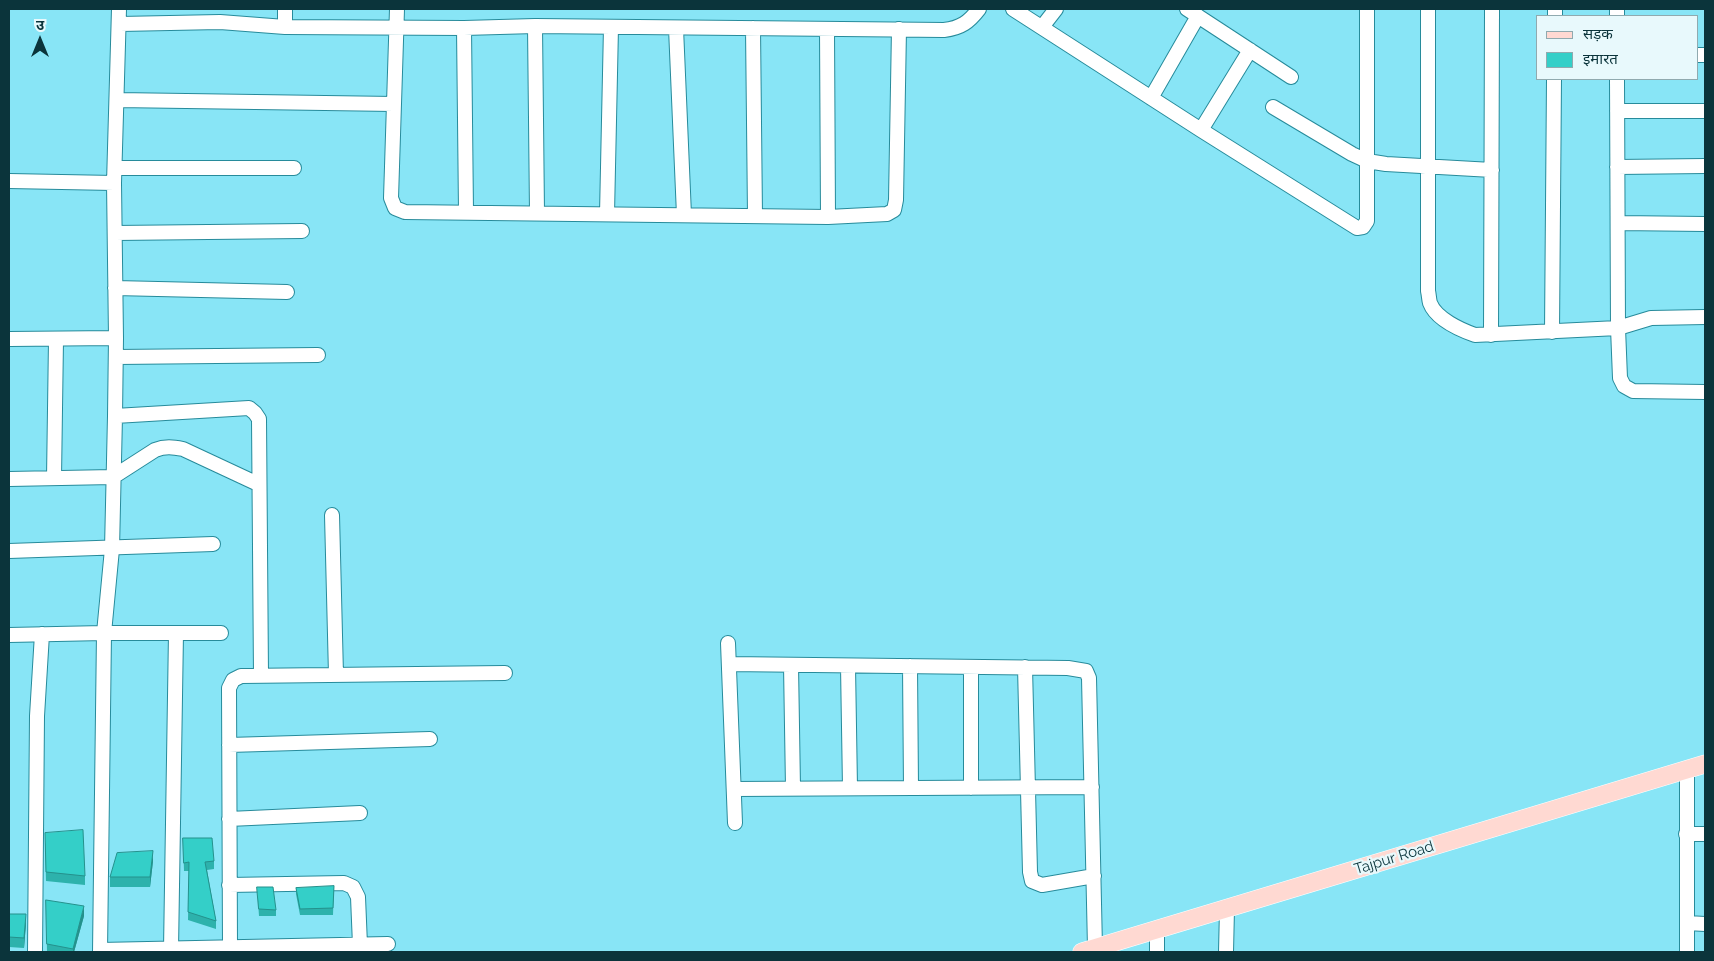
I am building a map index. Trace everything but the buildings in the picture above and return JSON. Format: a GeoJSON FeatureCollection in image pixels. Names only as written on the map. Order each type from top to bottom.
{"type":"FeatureCollection","features":[{"type":"Feature","properties":{"kind":"main road","name":"Tajpur Road"},"geometry":{"type":"LineString","coordinates":[[1089,950],[1705,764]]}},
{"type":"Feature","properties":{"kind":"street"},"geometry":{"type":"LineString","coordinates":[[119,9],[116,168],[114,183],[115,416],[112,548],[104,632],[100,951],[230,948],[327,949],[388,944]]}},
{"type":"Feature","properties":{"kind":"street"},"geometry":{"type":"LineString","coordinates":[[285,9],[285,27]]}},
{"type":"Feature","properties":{"kind":"street"},"geometry":{"type":"LineString","coordinates":[[397,9],[391,198],[395,208],[405,212],[755,216],[887,214],[894,210],[896,200],[899,29]]}},
{"type":"Feature","properties":{"kind":"street"},"geometry":{"type":"LineString","coordinates":[[120,24],[220,15],[285,27],[464,28],[536,26],[952,29],[968,22],[979,9]]}},
{"type":"Feature","properties":{"kind":"street"},"geometry":{"type":"LineString","coordinates":[[1013,9],[1357,228],[1363,226],[1367,221],[1367,9]]}},
{"type":"Feature","properties":{"kind":"street"},"geometry":{"type":"LineString","coordinates":[[1042,28],[1056,9]]}},
{"type":"Feature","properties":{"kind":"street"},"geometry":{"type":"LineString","coordinates":[[1428,9],[1428,292],[1430,303],[1435,311],[1464,331],[1476,335],[1618,328],[1651,318],[1705,317]]}},
{"type":"Feature","properties":{"kind":"street"},"geometry":{"type":"LineString","coordinates":[[1491,335],[1492,9]]}},
{"type":"Feature","properties":{"kind":"street"},"geometry":{"type":"LineString","coordinates":[[1151,98],[1193,12],[1291,77]]}},
{"type":"Feature","properties":{"kind":"street"},"geometry":{"type":"LineString","coordinates":[[536,26],[536,213]]}},
{"type":"Feature","properties":{"kind":"street"},"geometry":{"type":"LineString","coordinates":[[607,214],[611,27]]}},
{"type":"Feature","properties":{"kind":"street"},"geometry":{"type":"LineString","coordinates":[[464,28],[466,212]]}},
{"type":"Feature","properties":{"kind":"street"},"geometry":{"type":"LineString","coordinates":[[676,28],[684,215]]}},
{"type":"Feature","properties":{"kind":"street"},"geometry":{"type":"LineString","coordinates":[[753,28],[755,216]]}},
{"type":"Feature","properties":{"kind":"street"},"geometry":{"type":"LineString","coordinates":[[828,29],[828,216]]}},
{"type":"Feature","properties":{"kind":"street"},"geometry":{"type":"LineString","coordinates":[[1201,130],[1250,50]]}},
{"type":"Feature","properties":{"kind":"street"},"geometry":{"type":"LineString","coordinates":[[1552,332],[1554,80]]}},
{"type":"Feature","properties":{"kind":"street"},"geometry":{"type":"LineString","coordinates":[[1617,80],[1620,378],[1624,386],[1633,391],[1705,392]]}},
{"type":"Feature","properties":{"kind":"street"},"geometry":{"type":"LineString","coordinates":[[117,100],[394,104]]}},
{"type":"Feature","properties":{"kind":"street"},"geometry":{"type":"LineString","coordinates":[[1273,107],[1367,161],[1386,164],[1492,170]]}},
{"type":"Feature","properties":{"kind":"street"},"geometry":{"type":"LineString","coordinates":[[1617,111],[1705,111]]}},
{"type":"Feature","properties":{"kind":"street"},"geometry":{"type":"LineString","coordinates":[[1617,167],[1705,166]]}},
{"type":"Feature","properties":{"kind":"street"},"geometry":{"type":"LineString","coordinates":[[116,168],[294,168]]}},
{"type":"Feature","properties":{"kind":"street"},"geometry":{"type":"LineString","coordinates":[[9,181],[114,183]]}},
{"type":"Feature","properties":{"kind":"street"},"geometry":{"type":"LineString","coordinates":[[1618,223],[1705,224]]}},
{"type":"Feature","properties":{"kind":"street"},"geometry":{"type":"LineString","coordinates":[[115,233],[302,231]]}},
{"type":"Feature","properties":{"kind":"street"},"geometry":{"type":"LineString","coordinates":[[115,288],[287,292]]}},
{"type":"Feature","properties":{"kind":"street"},"geometry":{"type":"LineString","coordinates":[[9,340],[116,338]]}},
{"type":"Feature","properties":{"kind":"street"},"geometry":{"type":"LineString","coordinates":[[54,478],[56,340]]}},
{"type":"Feature","properties":{"kind":"street"},"geometry":{"type":"LineString","coordinates":[[116,357],[318,356]]}},
{"type":"Feature","properties":{"kind":"street"},"geometry":{"type":"LineString","coordinates":[[115,416],[249,408],[255,413],[258,419],[261,676]]}},
{"type":"Feature","properties":{"kind":"street"},"geometry":{"type":"LineString","coordinates":[[9,479],[113,477],[156,450],[163,447],[172,447],[183,449],[258,484]]}},
{"type":"Feature","properties":{"kind":"street"},"geometry":{"type":"LineString","coordinates":[[332,515],[336,675]]}},
{"type":"Feature","properties":{"kind":"street"},"geometry":{"type":"LineString","coordinates":[[9,551],[214,544]]}},
{"type":"Feature","properties":{"kind":"street"},"geometry":{"type":"LineString","coordinates":[[9,635],[104,632],[222,632]]}},
{"type":"Feature","properties":{"kind":"street"},"geometry":{"type":"LineString","coordinates":[[171,949],[176,632]]}},
{"type":"Feature","properties":{"kind":"street"},"geometry":{"type":"LineString","coordinates":[[35,952],[37,716],[42,634]]}},
{"type":"Feature","properties":{"kind":"street"},"geometry":{"type":"LineString","coordinates":[[728,643],[735,823]]}},
{"type":"Feature","properties":{"kind":"street"},"geometry":{"type":"LineString","coordinates":[[729,664],[1025,667],[1068,668],[1086,671],[1089,678],[1094,876],[1089,950]]}},
{"type":"Feature","properties":{"kind":"street"},"geometry":{"type":"LineString","coordinates":[[792,665],[793,788]]}},
{"type":"Feature","properties":{"kind":"street"},"geometry":{"type":"LineString","coordinates":[[848,666],[850,788]]}},
{"type":"Feature","properties":{"kind":"street"},"geometry":{"type":"LineString","coordinates":[[910,666],[911,788]]}},
{"type":"Feature","properties":{"kind":"street"},"geometry":{"type":"LineString","coordinates":[[971,667],[971,788]]}},
{"type":"Feature","properties":{"kind":"street"},"geometry":{"type":"LineString","coordinates":[[1025,667],[1030,872],[1032,881],[1042,885],[1094,876]]}},
{"type":"Feature","properties":{"kind":"street"},"geometry":{"type":"LineString","coordinates":[[230,948],[229,688],[233,680],[241,676],[506,673]]}},
{"type":"Feature","properties":{"kind":"street"},"geometry":{"type":"LineString","coordinates":[[229,745],[430,739]]}},
{"type":"Feature","properties":{"kind":"street"},"geometry":{"type":"LineString","coordinates":[[1687,769],[1687,952]]}},
{"type":"Feature","properties":{"kind":"street"},"geometry":{"type":"LineString","coordinates":[[734,789],[1092,787]]}},
{"type":"Feature","properties":{"kind":"street"},"geometry":{"type":"LineString","coordinates":[[229,819],[360,814]]}},
{"type":"Feature","properties":{"kind":"street"},"geometry":{"type":"LineString","coordinates":[[1686,834],[1705,834]]}},
{"type":"Feature","properties":{"kind":"street"},"geometry":{"type":"LineString","coordinates":[[229,885],[344,883],[353,887],[358,897],[360,945]]}},
{"type":"Feature","properties":{"kind":"street"},"geometry":{"type":"LineString","coordinates":[[1226,952],[1227,909]]}},
{"type":"Feature","properties":{"kind":"street"},"geometry":{"type":"LineString","coordinates":[[1687,923],[1705,924]]}},
{"type":"Feature","properties":{"kind":"street"},"geometry":{"type":"LineString","coordinates":[[1157,930],[1157,952]]}}]}
